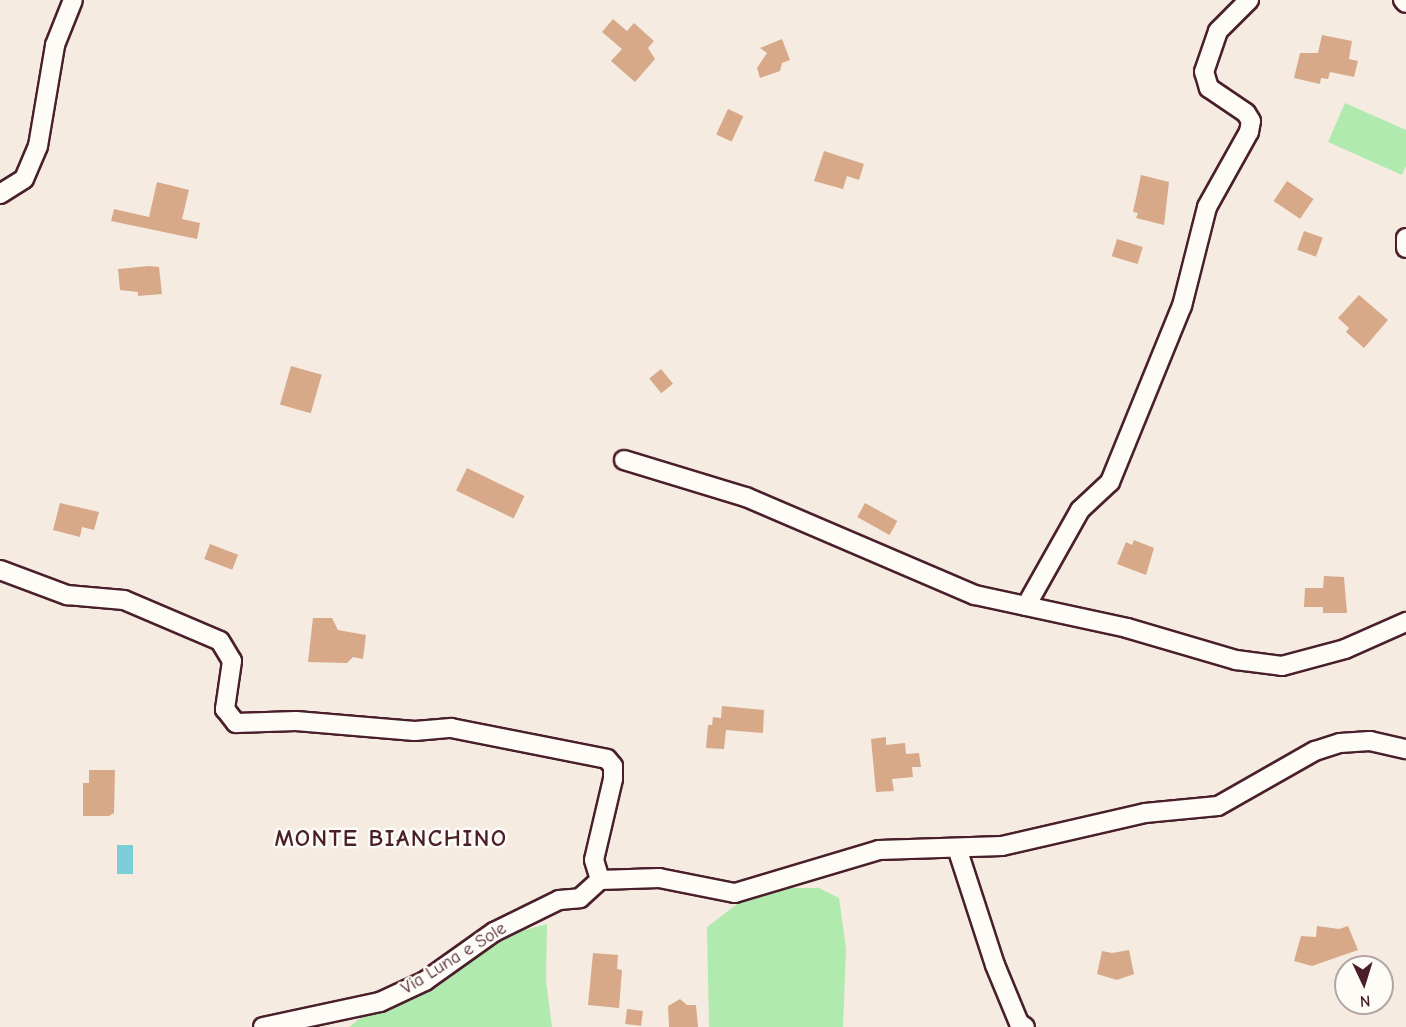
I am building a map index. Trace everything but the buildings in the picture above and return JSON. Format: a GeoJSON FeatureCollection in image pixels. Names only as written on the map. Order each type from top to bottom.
{"type":"FeatureCollection","features":[{"type":"Feature","properties":{"kind":"street"},"geometry":{"type":"LineString","coordinates":[[0,194],[24,179],[38,146],[55,45],[73,0]]}},
{"type":"Feature","properties":{"kind":"street"},"geometry":{"type":"LineString","coordinates":[[1026,606],[1080,510],[1110,482],[1182,306],[1207,207],[1249,132],[1251,121],[1246,113],[1209,88],[1204,72],[1218,31],[1249,0]]}},
{"type":"Feature","properties":{"kind":"street"},"geometry":{"type":"LineString","coordinates":[[1406,238],[1406,248]]}},
{"type":"Feature","properties":{"kind":"street"},"geometry":{"type":"LineString","coordinates":[[624,460],[746,496],[975,595],[1127,628],[1236,660],[1282,666],[1345,649],[1406,622]]}},
{"type":"Feature","properties":{"kind":"street"},"geometry":{"type":"LineString","coordinates":[[0,570],[67,595],[124,600],[176,620],[226,646],[232,661],[225,709],[236,723],[296,721],[415,731],[462,729],[607,759],[613,766],[613,779],[594,860],[600,880],[659,878],[735,893],[758,888],[796,871],[879,850],[1002,846],[1145,813],[1218,806],[1315,751],[1340,743],[1370,741],[1406,749]]}},
{"type":"Feature","properties":{"kind":"street"},"geometry":{"type":"LineString","coordinates":[[957,848],[995,965],[1019,1023],[1025,1027]]}},
{"type":"Feature","properties":{"kind":"street","name":"Via Luna e Sole"},"geometry":{"type":"LineString","coordinates":[[263,1027],[380,1002],[425,981],[494,932],[559,900],[580,898],[600,880]]}},
{"type":"Feature","properties":{"kind":"green space"},"geometry":{"type":"Polygon","coordinates":[[[1345,103],[1406,130],[1406,166],[1402,175],[1328,142],[1345,103]]]}},
{"type":"Feature","properties":{"kind":"green space"},"geometry":{"type":"Polygon","coordinates":[[[758,888],[819,888],[839,898],[846,949],[843,1027],[709,1027],[707,927],[758,888]]]}},
{"type":"Feature","properties":{"kind":"green space"},"geometry":{"type":"Polygon","coordinates":[[[547,924],[546,981],[552,1027],[349,1027],[380,1002],[480,942],[547,924]]]}},
{"type":"Feature","properties":{"kind":"water"},"geometry":{"type":"Polygon","coordinates":[[[117,845],[133,845],[133,874],[117,874],[117,845]]]}},
{"type":"Feature","properties":{"kind":"district","name":"MONTE BIANCHINO"},"geometry":{"type":"Point","coordinates":[391,839]}}]}
